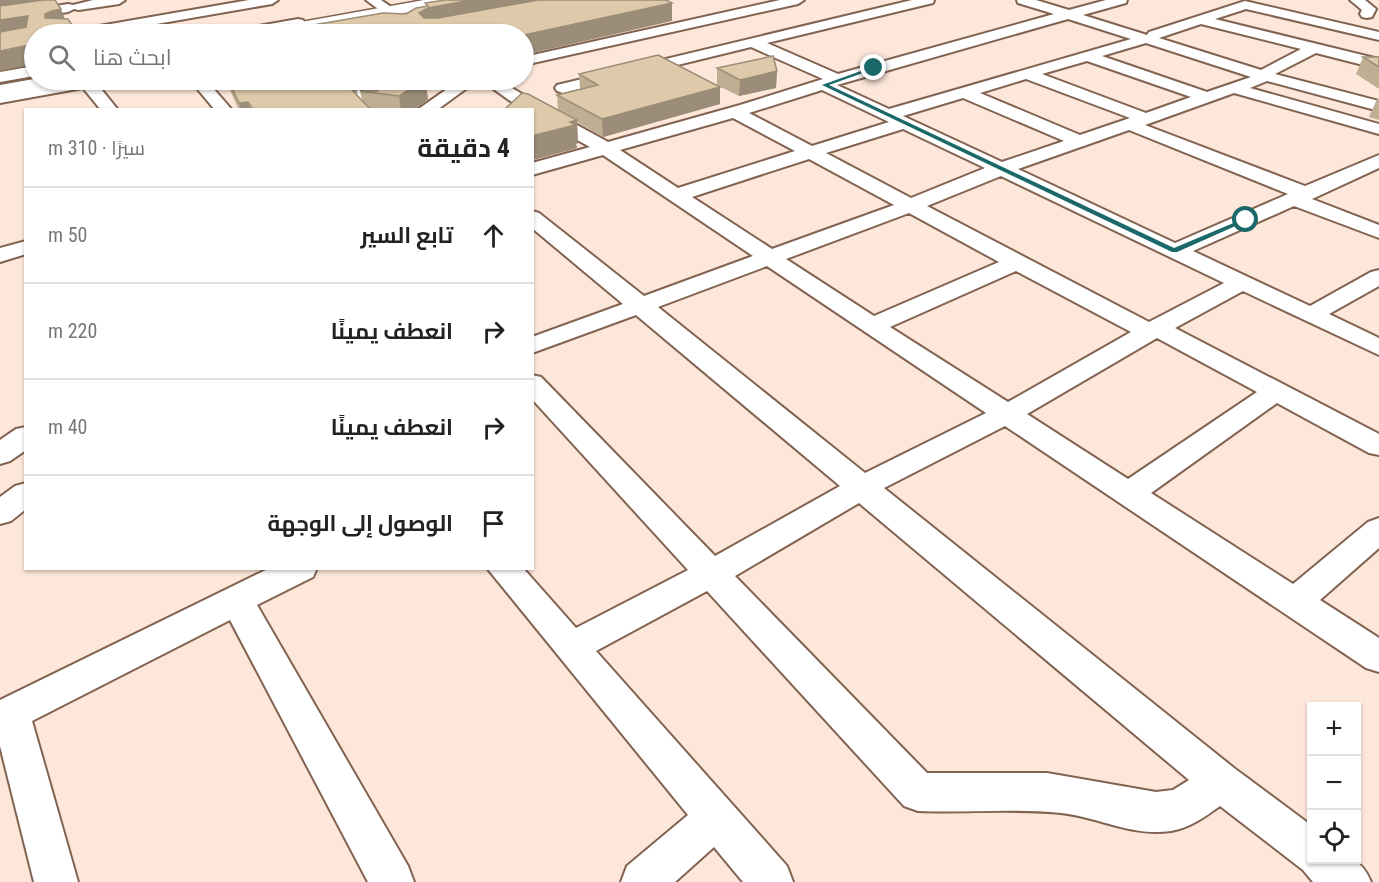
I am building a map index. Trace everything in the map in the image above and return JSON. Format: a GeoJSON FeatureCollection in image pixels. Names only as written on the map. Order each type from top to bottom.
{"type":"FeatureCollection","features":[{"type":"Feature","properties":{"kind":"main road"},"geometry":{"type":"LineString","coordinates":[[355,24],[459,4]]}},
{"type":"Feature","properties":{"kind":"main road"},"geometry":{"type":"LineString","coordinates":[[327,24],[397,15]]}},
{"type":"Feature","properties":{"kind":"main road"},"geometry":{"type":"LineString","coordinates":[[2,90],[24,82]]}},
{"type":"Feature","properties":{"kind":"main road"},"geometry":{"type":"LineString","coordinates":[[2,90],[24,86]]}},
{"type":"Feature","properties":{"kind":"street"},"geometry":{"type":"LineString","coordinates":[[0,19],[71,3],[119,0]]}},
{"type":"Feature","properties":{"kind":"street"},"geometry":{"type":"LineString","coordinates":[[120,24],[219,4],[272,0]]}},
{"type":"Feature","properties":{"kind":"street"},"geometry":{"type":"LineString","coordinates":[[372,0],[397,15]]}},
{"type":"Feature","properties":{"kind":"street"},"geometry":{"type":"LineString","coordinates":[[367,24],[397,15],[426,0]]}},
{"type":"Feature","properties":{"kind":"street"},"geometry":{"type":"LineString","coordinates":[[534,60],[798,0]]}},
{"type":"Feature","properties":{"kind":"street"},"geometry":{"type":"LineString","coordinates":[[534,67],[557,78],[661,64],[928,0]]}},
{"type":"Feature","properties":{"kind":"street"},"geometry":{"type":"LineString","coordinates":[[1023,0],[1074,13],[1379,106]]}},
{"type":"Feature","properties":{"kind":"street"},"geometry":{"type":"LineString","coordinates":[[1041,0],[1074,13]]}},
{"type":"Feature","properties":{"kind":"street"},"geometry":{"type":"LineString","coordinates":[[534,168],[736,107],[831,83],[874,68],[1121,0]]}},
{"type":"Feature","properties":{"kind":"street"},"geometry":{"type":"LineString","coordinates":[[1356,0],[1375,16]]}},
{"type":"Feature","properties":{"kind":"street"},"geometry":{"type":"LineString","coordinates":[[71,3],[86,24]]}},
{"type":"Feature","properties":{"kind":"street"},"geometry":{"type":"LineString","coordinates":[[71,3],[86,24]]}},
{"type":"Feature","properties":{"kind":"street"},"geometry":{"type":"LineString","coordinates":[[219,4],[245,24]]}},
{"type":"Feature","properties":{"kind":"street"},"geometry":{"type":"LineString","coordinates":[[428,18],[459,4]]}},
{"type":"Feature","properties":{"kind":"street"},"geometry":{"type":"LineString","coordinates":[[727,4],[745,11]]}},
{"type":"Feature","properties":{"kind":"street"},"geometry":{"type":"LineString","coordinates":[[674,196],[809,152],[966,93],[1245,5],[1379,36]]}},
{"type":"Feature","properties":{"kind":"street"},"geometry":{"type":"LineString","coordinates":[[1344,8],[1375,16]]}},
{"type":"Feature","properties":{"kind":"street"},"geometry":{"type":"LineString","coordinates":[[671,13],[692,23]]}},
{"type":"Feature","properties":{"kind":"street"},"geometry":{"type":"LineString","coordinates":[[338,24],[397,15]]}},
{"type":"Feature","properties":{"kind":"street"},"geometry":{"type":"LineString","coordinates":[[342,24],[397,15]]}},
{"type":"Feature","properties":{"kind":"street"},"geometry":{"type":"LineString","coordinates":[[1348,29],[1375,16]]}},
{"type":"Feature","properties":{"kind":"street"},"geometry":{"type":"LineString","coordinates":[[1200,20],[1379,64]]}},
{"type":"Feature","properties":{"kind":"street"},"geometry":{"type":"LineString","coordinates":[[595,29],[616,40]]}},
{"type":"Feature","properties":{"kind":"street"},"geometry":{"type":"LineString","coordinates":[[752,42],[896,119],[1379,347]]}},
{"type":"Feature","properties":{"kind":"street"},"geometry":{"type":"LineString","coordinates":[[534,345],[909,206],[1000,169],[1233,88],[1315,48]]}},
{"type":"Feature","properties":{"kind":"street"},"geometry":{"type":"LineString","coordinates":[[1087,56],[1206,97]]}},
{"type":"Feature","properties":{"kind":"street"},"geometry":{"type":"LineString","coordinates":[[661,64],[681,75]]}},
{"type":"Feature","properties":{"kind":"street"},"geometry":{"type":"LineString","coordinates":[[1267,72],[1379,99]]}},
{"type":"Feature","properties":{"kind":"street"},"geometry":{"type":"LineString","coordinates":[[0,77],[24,73]]}},
{"type":"Feature","properties":{"kind":"street"},"geometry":{"type":"LineString","coordinates":[[1027,74],[1305,195],[1379,232]]}},
{"type":"Feature","properties":{"kind":"street"},"geometry":{"type":"LineString","coordinates":[[552,118],[557,78]]}},
{"type":"Feature","properties":{"kind":"street"},"geometry":{"type":"LineString","coordinates":[[2,90],[24,88]]}},
{"type":"Feature","properties":{"kind":"street"},"geometry":{"type":"LineString","coordinates":[[1233,88],[1379,129]]}},
{"type":"Feature","properties":{"kind":"street"},"geometry":{"type":"LineString","coordinates":[[99,90],[109,108]]}},
{"type":"Feature","properties":{"kind":"street"},"geometry":{"type":"LineString","coordinates":[[207,90],[222,108]]}},
{"type":"Feature","properties":{"kind":"street"},"geometry":{"type":"LineString","coordinates":[[351,90],[372,108]]}},
{"type":"Feature","properties":{"kind":"street"},"geometry":{"type":"LineString","coordinates":[[428,108],[455,90]]}},
{"type":"Feature","properties":{"kind":"street"},"geometry":{"type":"LineString","coordinates":[[502,90],[526,108]]}},
{"type":"Feature","properties":{"kind":"street"},"geometry":{"type":"LineString","coordinates":[[966,93],[1079,141]]}},
{"type":"Feature","properties":{"kind":"street"},"geometry":{"type":"LineString","coordinates":[[736,107],[809,152],[909,206],[1379,446]]}},
{"type":"Feature","properties":{"kind":"street"},"geometry":{"type":"LineString","coordinates":[[534,111],[552,118],[605,148],[674,196],[1379,657]]}},
{"type":"Feature","properties":{"kind":"street"},"geometry":{"type":"LineString","coordinates":[[1174,251],[1305,195],[1373,169]]}},
{"type":"Feature","properties":{"kind":"street"},"geometry":{"type":"LineString","coordinates":[[1305,195],[1379,218]]}},
{"type":"Feature","properties":{"kind":"street"},"geometry":{"type":"LineString","coordinates":[[534,219],[1307,850]]}},
{"type":"Feature","properties":{"kind":"street"},"geometry":{"type":"LineString","coordinates":[[0,255],[24,248]]}},
{"type":"Feature","properties":{"kind":"street"},"geometry":{"type":"LineString","coordinates":[[872,326],[1017,262]]}},
{"type":"Feature","properties":{"kind":"street"},"geometry":{"type":"LineString","coordinates":[[1311,315],[1379,277]]}},
{"type":"Feature","properties":{"kind":"street"},"geometry":{"type":"LineString","coordinates":[[571,648],[712,573],[862,487],[1007,414],[1153,330],[1241,283]]}},
{"type":"Feature","properties":{"kind":"street"},"geometry":{"type":"LineString","coordinates":[[534,385],[918,792],[945,794],[1015,791],[1065,794],[1149,811],[1171,811],[1183,806],[1220,781]]}},
{"type":"Feature","properties":{"kind":"street"},"geometry":{"type":"LineString","coordinates":[[1129,493],[1275,392]]}},
{"type":"Feature","properties":{"kind":"street"},"geometry":{"type":"LineString","coordinates":[[0,454],[24,437]]}},
{"type":"Feature","properties":{"kind":"street"},"geometry":{"type":"LineString","coordinates":[[1295,602],[1379,530]]}},
{"type":"Feature","properties":{"kind":"street"},"geometry":{"type":"LineString","coordinates":[[56,882],[6,716],[298,570]]}},
{"type":"Feature","properties":{"kind":"street"},"geometry":{"type":"LineString","coordinates":[[505,570],[771,882]]}},
{"type":"Feature","properties":{"kind":"street"},"geometry":{"type":"LineString","coordinates":[[237,601],[392,882]]}},
{"type":"Feature","properties":{"kind":"street"},"geometry":{"type":"LineString","coordinates":[[643,882],[690,839],[717,819]]}},
{"type":"Feature","properties":{"kind":"street"},"geometry":{"type":"LineString","coordinates":[[1325,864],[1349,882]]}},
{"type":"Feature","properties":{"kind":"building"},"geometry":{"type":"Polygon","coordinates":[[[55,0],[61,9],[45,14],[45,18],[68,19],[71,24],[27,24],[28,16],[0,20],[0,6],[55,0]]]}},
{"type":"Feature","properties":{"kind":"building"},"geometry":{"type":"Polygon","coordinates":[[[471,0],[428,8],[419,13],[424,18],[438,18],[538,0],[666,0],[672,3],[534,33],[534,24],[319,24],[383,13],[406,14],[416,8],[428,6],[425,3],[471,0]]]}},
{"type":"Feature","properties":{"kind":"building"},"geometry":{"type":"Polygon","coordinates":[[[24,27],[24,46],[0,51],[0,32],[24,27]]]}},
{"type":"Feature","properties":{"kind":"building"},"geometry":{"type":"Polygon","coordinates":[[[658,55],[720,87],[602,119],[557,95],[598,85],[579,74],[658,55]]]}},
{"type":"Feature","properties":{"kind":"building"},"geometry":{"type":"Polygon","coordinates":[[[773,56],[777,71],[740,80],[717,68],[773,56]]]}},
{"type":"Feature","properties":{"kind":"building"},"geometry":{"type":"Polygon","coordinates":[[[1363,57],[1379,57],[1379,67],[1363,57]]]}},
{"type":"Feature","properties":{"kind":"building"},"geometry":{"type":"Polygon","coordinates":[[[233,90],[352,90],[369,108],[252,108],[248,102],[239,103],[233,90]]]}},
{"type":"Feature","properties":{"kind":"building"},"geometry":{"type":"Polygon","coordinates":[[[408,90],[399,96],[360,91],[408,90]]]}},
{"type":"Feature","properties":{"kind":"building"},"geometry":{"type":"Polygon","coordinates":[[[522,93],[528,94],[577,120],[570,122],[575,125],[534,135],[534,108],[506,108],[522,93]]]}},
{"type":"Feature","properties":{"kind":"route"},"geometry":{"type":"LineString","coordinates":[[874,68],[824,85],[1174,251],[1246,220]]}}]}
